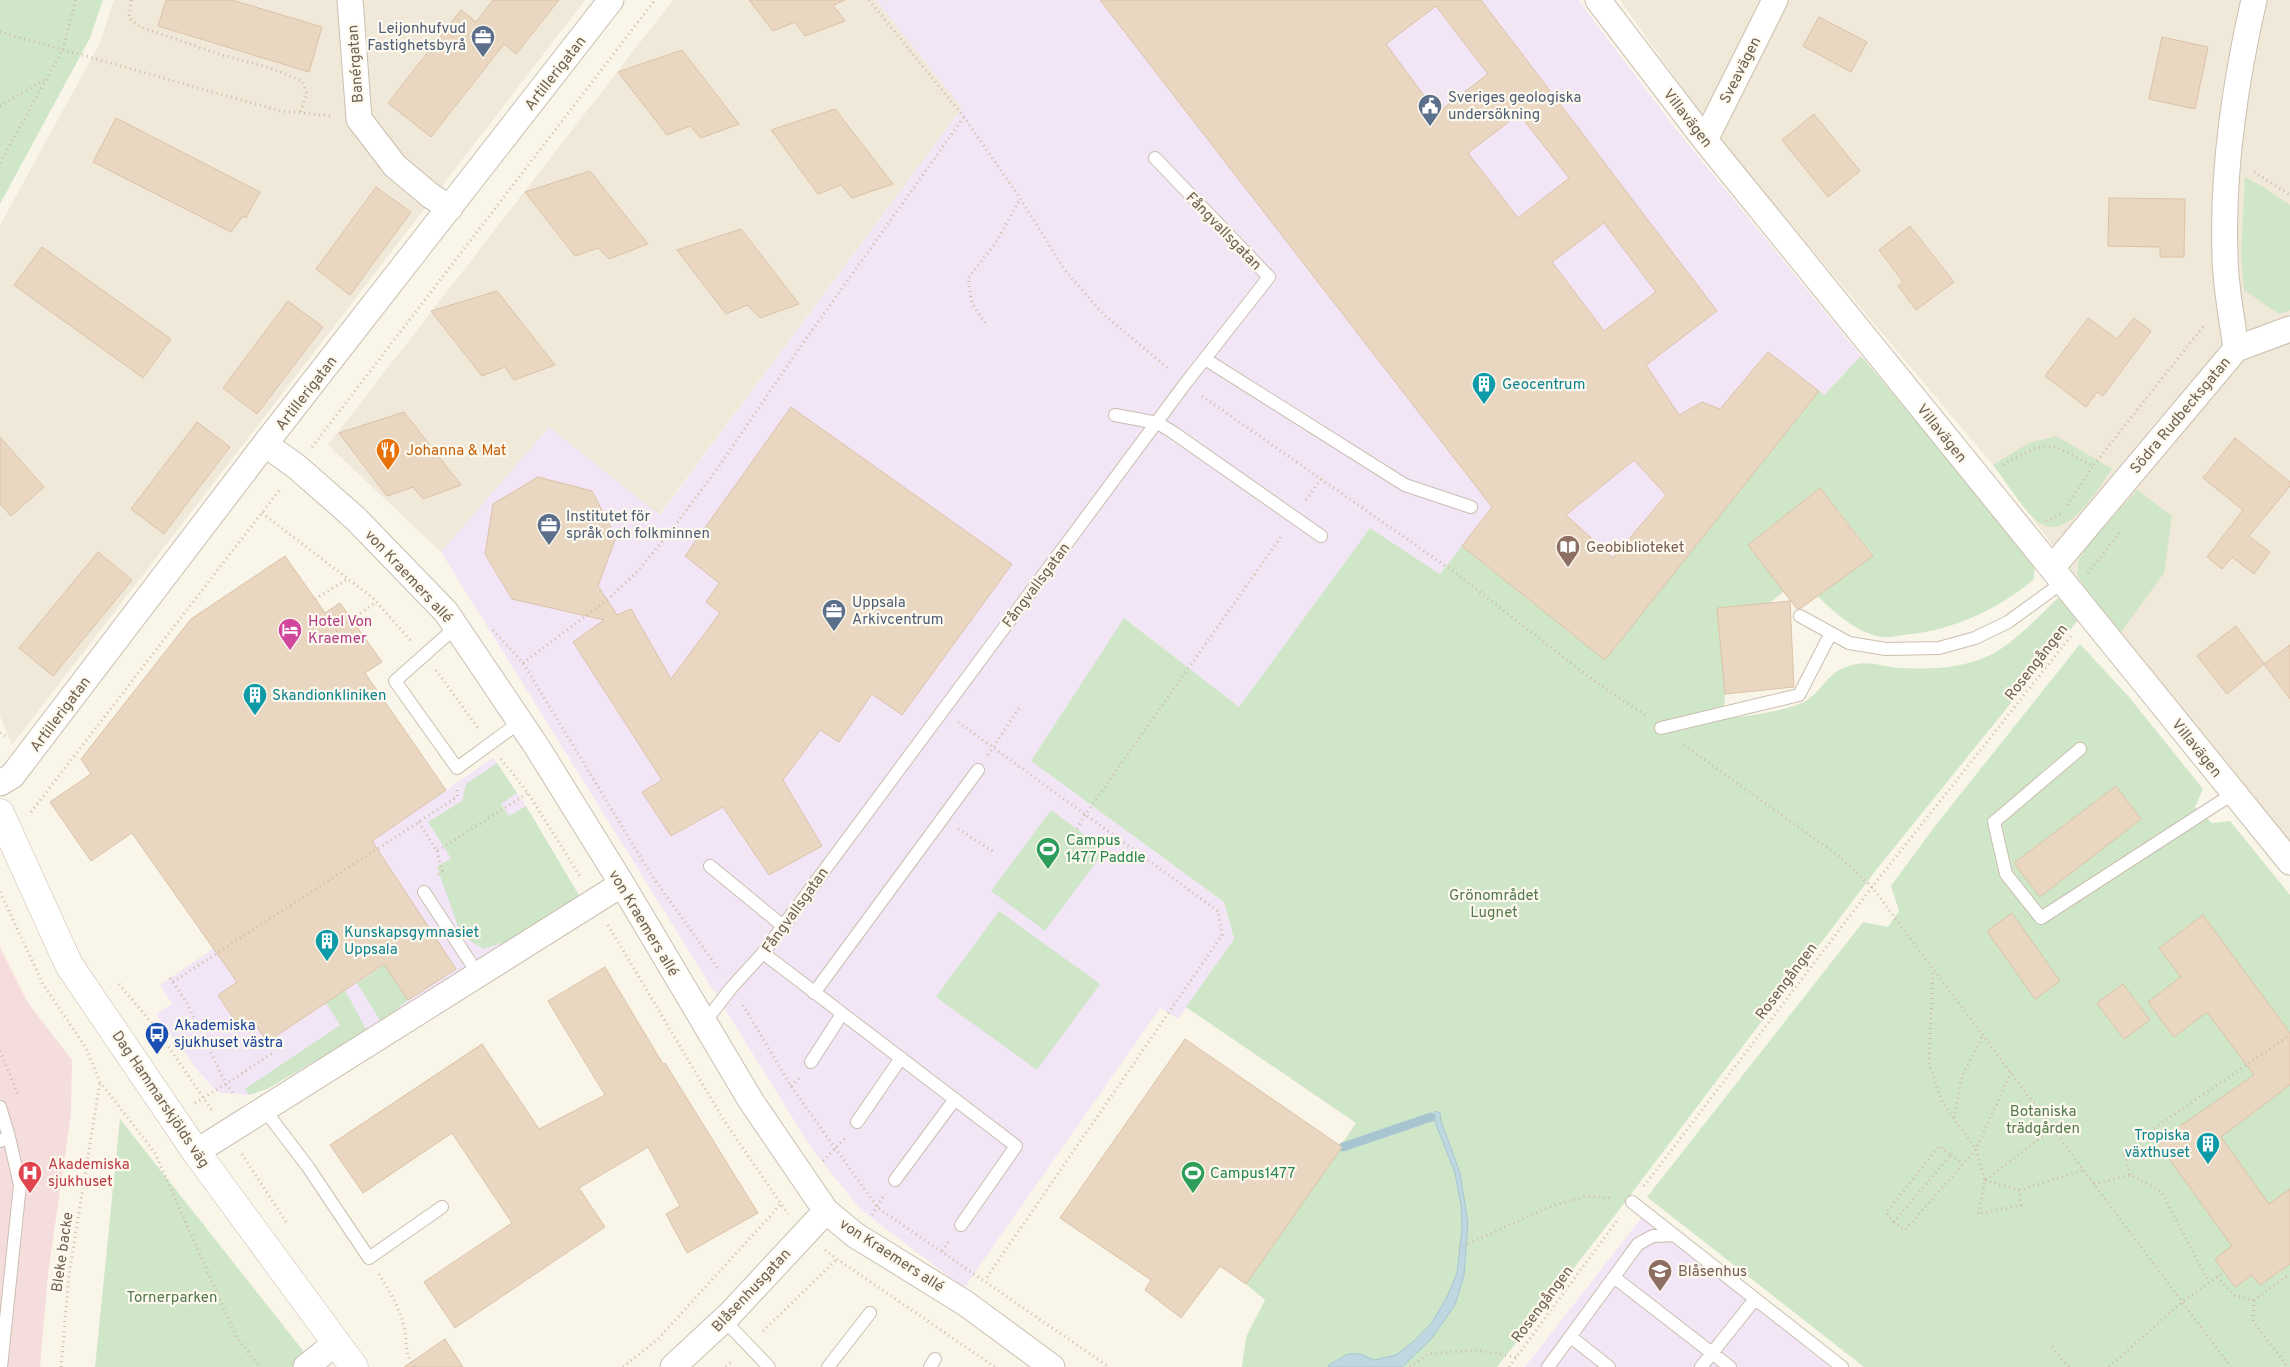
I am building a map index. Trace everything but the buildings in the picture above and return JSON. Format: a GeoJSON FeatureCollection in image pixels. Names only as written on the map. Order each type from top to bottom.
{"type":"FeatureCollection","features":[{"type":"Feature","properties":{"kind":"street","name":"Banérgatan"},"geometry":{"type":"LineString","coordinates":[[350,0],[359,119],[395,166],[450,208]]}},
{"type":"Feature","properties":{"kind":"street","name":"Artillerigatan"},"geometry":{"type":"LineString","coordinates":[[6,779],[611,0]]}},
{"type":"Feature","properties":{"kind":"street","name":"Villavägen"},"geometry":{"type":"LineString","coordinates":[[1598,0],[1705,140],[2290,862]]}},
{"type":"Feature","properties":{"kind":"street","name":"Sveavägen"},"geometry":{"type":"LineString","coordinates":[[1705,140],[1775,0]]}},
{"type":"Feature","properties":{"kind":"street","name":"Södra Rudbecksgatan"},"geometry":{"type":"LineString","coordinates":[[2058,575],[2236,349],[2224,255],[2228,156],[2242,53],[2254,0]]}},
{"type":"Feature","properties":{"kind":"street"},"geometry":{"type":"LineString","coordinates":[[2236,349],[2290,329]]}},
{"type":"Feature","properties":{"kind":"street","name":"von Kraemers allé"},"geometry":{"type":"LineString","coordinates":[[265,444],[297,467],[356,519],[446,612],[520,722],[622,884],[751,1101],[826,1211],[855,1235],[965,1303],[1052,1367]]}},
{"type":"Feature","properties":{"kind":"street","name":"Dag Hammarskjölds väg"},"geometry":{"type":"LineString","coordinates":[[0,813],[69,965],[196,1152],[354,1367]]}},
{"type":"Feature","properties":{"kind":"street"},"geometry":{"type":"LineString","coordinates":[[196,1152],[622,884]]}},
{"type":"Feature","properties":{"kind":"street","name":"Blåsenhusgatan"},"geometry":{"type":"LineString","coordinates":[[673,1367],[724,1320],[826,1211]]}},
{"type":"Feature","properties":{"kind":"street"},"geometry":{"type":"LineString","coordinates":[[306,1367],[337,1342]]}},
{"type":"Feature","properties":{"kind":"lane","name":"Fångvallsgatan"},"geometry":{"type":"LineString","coordinates":[[704,1023],[732,987],[763,953],[941,711],[1158,423],[1185,384],[1269,277],[1155,158]]}},
{"type":"Feature","properties":{"kind":"lane"},"geometry":{"type":"LineString","coordinates":[[1205,359],[1405,485],[1471,507]]}},
{"type":"Feature","properties":{"kind":"lane"},"geometry":{"type":"LineString","coordinates":[[1115,415],[1158,423],[1321,536]]}},
{"type":"Feature","properties":{"kind":"lane"},"geometry":{"type":"LineString","coordinates":[[1800,616],[1849,643],[1886,649],[1939,648],[1974,638],[2008,622],[2058,575]]}},
{"type":"Feature","properties":{"kind":"lane"},"geometry":{"type":"LineString","coordinates":[[456,627],[395,681],[456,768],[520,722]]}},
{"type":"Feature","properties":{"kind":"lane"},"geometry":{"type":"LineString","coordinates":[[1661,728],[1799,695],[1831,633]]}},
{"type":"Feature","properties":{"kind":"lane"},"geometry":{"type":"LineString","coordinates":[[2080,749],[1994,822],[2006,874],[2041,918],[2234,793]]}},
{"type":"Feature","properties":{"kind":"lane"},"geometry":{"type":"LineString","coordinates":[[814,993],[978,770]]}},
{"type":"Feature","properties":{"kind":"lane"},"geometry":{"type":"LineString","coordinates":[[710,866],[783,926]]}},
{"type":"Feature","properties":{"kind":"lane"},"geometry":{"type":"LineString","coordinates":[[424,892],[478,974]]}},
{"type":"Feature","properties":{"kind":"lane"},"geometry":{"type":"LineString","coordinates":[[763,953],[1016,1146],[961,1225]]}},
{"type":"Feature","properties":{"kind":"lane"},"geometry":{"type":"LineString","coordinates":[[811,1062],[842,1014]]}},
{"type":"Feature","properties":{"kind":"lane"},"geometry":{"type":"LineString","coordinates":[[857,1122],[901,1058]]}},
{"type":"Feature","properties":{"kind":"lane"},"geometry":{"type":"LineString","coordinates":[[896,1180],[956,1099]]}},
{"type":"Feature","properties":{"kind":"lane"},"geometry":{"type":"LineString","coordinates":[[0,1107],[4,1139],[20,1185],[1,1367]]}},
{"type":"Feature","properties":{"kind":"lane"},"geometry":{"type":"LineString","coordinates":[[257,1113],[308,1167],[369,1258],[442,1207]]}},
{"type":"Feature","properties":{"kind":"lane"},"geometry":{"type":"LineString","coordinates":[[1632,1202],[1842,1367]]}},
{"type":"Feature","properties":{"kind":"lane"},"geometry":{"type":"LineString","coordinates":[[1548,1367],[1615,1278],[1638,1244],[1654,1236],[1674,1235]]}},
{"type":"Feature","properties":{"kind":"lane"},"geometry":{"type":"LineString","coordinates":[[1615,1278],[1730,1367]]}},
{"type":"Feature","properties":{"kind":"lane"},"geometry":{"type":"LineString","coordinates":[[1701,1367],[1755,1299]]}},
{"type":"Feature","properties":{"kind":"lane"},"geometry":{"type":"LineString","coordinates":[[828,1367],[870,1313]]}},
{"type":"Feature","properties":{"kind":"lane"},"geometry":{"type":"LineString","coordinates":[[724,1320],[769,1367]]}},
{"type":"Feature","properties":{"kind":"lane"},"geometry":{"type":"LineString","coordinates":[[1571,1336],[1609,1367]]}},
{"type":"Feature","properties":{"kind":"path"},"geometry":{"type":"LineString","coordinates":[[0,163],[63,49],[76,0]]}},
{"type":"Feature","properties":{"kind":"path"},"geometry":{"type":"LineString","coordinates":[[131,0],[129,18],[140,27],[222,55],[271,68],[302,81],[307,94],[300,113]]}},
{"type":"Feature","properties":{"kind":"path"},"geometry":{"type":"LineString","coordinates":[[31,812],[655,0]]}},
{"type":"Feature","properties":{"kind":"path"},"geometry":{"type":"LineString","coordinates":[[869,0],[964,117],[1020,198],[1064,269],[1097,306],[1185,384],[1457,574],[1590,678],[1840,857],[1872,887],[2231,1367]]}},
{"type":"Feature","properties":{"kind":"path"},"geometry":{"type":"LineString","coordinates":[[0,32],[281,111],[359,119]]}},
{"type":"Feature","properties":{"kind":"path"},"geometry":{"type":"LineString","coordinates":[[0,106],[47,78]]}},
{"type":"Feature","properties":{"kind":"path"},"geometry":{"type":"LineString","coordinates":[[524,663],[607,600],[636,573],[670,532],[964,117]]}},
{"type":"Feature","properties":{"kind":"path"},"geometry":{"type":"LineString","coordinates":[[2228,156],[2290,195]]}},
{"type":"Feature","properties":{"kind":"path"},"geometry":{"type":"LineString","coordinates":[[985,323],[972,303],[968,278],[995,244],[1020,198]]}},
{"type":"Feature","properties":{"kind":"path"},"geometry":{"type":"LineString","coordinates":[[2044,523],[2061,514],[2093,466],[2229,294]]}},
{"type":"Feature","properties":{"kind":"path"},"geometry":{"type":"LineString","coordinates":[[313,445],[320,452]]}},
{"type":"Feature","properties":{"kind":"path"},"geometry":{"type":"LineString","coordinates":[[1979,478],[2034,447],[2053,445],[2093,466]]}},
{"type":"Feature","properties":{"kind":"path"},"geometry":{"type":"LineString","coordinates":[[1077,829],[1321,479]]}},
{"type":"Feature","properties":{"kind":"path"},"geometry":{"type":"LineString","coordinates":[[262,513],[348,578],[376,602],[437,672],[528,793],[725,1122],[781,1204],[805,1232],[837,1260],[995,1367]]}},
{"type":"Feature","properties":{"kind":"path"},"geometry":{"type":"LineString","coordinates":[[315,599],[348,578]]}},
{"type":"Feature","properties":{"kind":"path"},"geometry":{"type":"LineString","coordinates":[[336,631],[376,602]]}},
{"type":"Feature","properties":{"kind":"path","name":"Rosengången"},"geometry":{"type":"LineString","coordinates":[[1509,1367],[1872,887],[2089,614]]}},
{"type":"Feature","properties":{"kind":"path"},"geometry":{"type":"LineString","coordinates":[[488,624],[524,663],[652,876],[732,987],[791,1086],[878,1208],[1109,1367]]}},
{"type":"Feature","properties":{"kind":"path"},"geometry":{"type":"LineString","coordinates":[[993,747],[1021,705]]}},
{"type":"Feature","properties":{"kind":"path"},"geometry":{"type":"LineString","coordinates":[[941,711],[1218,911],[1222,934],[985,1280],[965,1303]]}},
{"type":"Feature","properties":{"kind":"path"},"geometry":{"type":"LineString","coordinates":[[173,982],[457,798],[456,768]]}},
{"type":"Feature","properties":{"kind":"path"},"geometry":{"type":"LineString","coordinates":[[6,779],[31,812],[35,821]]}},
{"type":"Feature","properties":{"kind":"path"},"geometry":{"type":"LineString","coordinates":[[419,822],[437,851],[528,793]]}},
{"type":"Feature","properties":{"kind":"path"},"geometry":{"type":"LineString","coordinates":[[970,837],[994,852]]}},
{"type":"Feature","properties":{"kind":"path"},"geometry":{"type":"LineString","coordinates":[[0,892],[43,984],[86,1048],[100,1082],[156,1153],[236,1336],[260,1367]]}},
{"type":"Feature","properties":{"kind":"path"},"geometry":{"type":"LineString","coordinates":[[1934,969],[1929,1064],[1942,1102],[1976,1149],[1985,1180],[1978,1214],[2021,1205],[2018,1190]]}},
{"type":"Feature","properties":{"kind":"path"},"geometry":{"type":"LineString","coordinates":[[170,978],[186,1001],[226,1084],[257,1113]]}},
{"type":"Feature","properties":{"kind":"path"},"geometry":{"type":"LineString","coordinates":[[115,980],[155,1027],[228,1132],[290,1230]]}},
{"type":"Feature","properties":{"kind":"path"},"geometry":{"type":"LineString","coordinates":[[1954,1118],[1962,1076],[1983,1035]]}},
{"type":"Feature","properties":{"kind":"path"},"geometry":{"type":"LineString","coordinates":[[2130,1175],[2125,1155],[2152,1129],[2290,1035]]}},
{"type":"Feature","properties":{"kind":"path"},"geometry":{"type":"LineString","coordinates":[[203,1097],[274,1052]]}},
{"type":"Feature","properties":{"kind":"path"},"geometry":{"type":"LineString","coordinates":[[1963,1164],[1939,1146],[1886,1213],[1905,1230],[1963,1164],[1976,1149],[2011,1072]]}},
{"type":"Feature","properties":{"kind":"path","name":"Bleke backe"},"geometry":{"type":"LineString","coordinates":[[61,1367],[69,1275],[100,1082]]}},
{"type":"Feature","properties":{"kind":"path"},"geometry":{"type":"LineString","coordinates":[[1985,1180],[2053,1128]]}},
{"type":"Feature","properties":{"kind":"path"},"geometry":{"type":"LineString","coordinates":[[623,1367],[658,1339],[805,1178],[836,1149]]}},
{"type":"Feature","properties":{"kind":"path"},"geometry":{"type":"LineString","coordinates":[[1894,1222],[1951,1155]]}},
{"type":"Feature","properties":{"kind":"path"},"geometry":{"type":"LineString","coordinates":[[1985,1180],[2018,1190],[2084,1170]]}},
{"type":"Feature","properties":{"kind":"path"},"geometry":{"type":"LineString","coordinates":[[2094,1184],[2130,1175],[2160,1191],[2209,1282]]}},
{"type":"Feature","properties":{"kind":"path"},"geometry":{"type":"LineString","coordinates":[[1459,1248],[1549,1207],[1586,1196],[1632,1202]]}},
{"type":"Feature","properties":{"kind":"path"},"geometry":{"type":"LineString","coordinates":[[726,1367],[837,1260],[878,1208]]}},
{"type":"Feature","properties":{"kind":"path"},"geometry":{"type":"LineString","coordinates":[[369,1258],[395,1300],[404,1327],[408,1357],[415,1367]]}},
{"type":"Feature","properties":{"kind":"path"},"geometry":{"type":"LineString","coordinates":[[2109,1367],[2182,1302],[2224,1272]]}},
{"type":"Feature","properties":{"kind":"path"},"geometry":{"type":"LineString","coordinates":[[2217,1277],[2235,1296],[2254,1300],[2290,1274]]}},
{"type":"Feature","properties":{"kind":"path"},"geometry":{"type":"LineString","coordinates":[[2254,1300],[2253,1321],[2288,1367]]}},
{"type":"Feature","properties":{"kind":"path"},"geometry":{"type":"LineString","coordinates":[[2052,1347],[2069,1367]]}},
{"type":"Feature","properties":{"kind":"path"},"geometry":{"type":"LineString","coordinates":[[1410,1367],[1428,1354],[1476,1350],[1516,1357]]}},
{"type":"Feature","properties":{"kind":"shaded area"},"geometry":{"type":"Polygon","coordinates":[[[114,0],[585,0],[12,745],[0,716],[0,225],[100,43],[114,0]]]}},
{"type":"Feature","properties":{"kind":"shaded area"},"geometry":{"type":"Polygon","coordinates":[[[673,0],[876,0],[962,108],[659,515],[549,427],[441,552],[328,445],[673,0]]]}},
{"type":"Feature","properties":{"kind":"shaded area"},"geometry":{"type":"Polygon","coordinates":[[[876,0],[1578,0],[1675,128],[1861,356],[1824,395],[1819,391],[1605,660],[1462,546],[1440,574],[1370,528],[1239,708],[1125,618],[1031,761],[1224,902],[1234,939],[1178,1019],[1160,1008],[964,1288],[860,1209],[812,1149],[441,552],[549,427],[660,515],[962,108],[876,0]]]}},
{"type":"Feature","properties":{"kind":"shaded area"},"geometry":{"type":"Polygon","coordinates":[[[1620,0],[2290,0],[2290,842],[2085,589],[1993,465],[1714,133],[1620,0]]]}},
{"type":"Feature","properties":{"kind":"shaded area"},"geometry":{"type":"Polygon","coordinates":[[[493,758],[526,806],[580,897],[367,1031],[267,1089],[249,1095],[217,1092],[196,1068],[156,1014],[172,1004],[160,985],[493,758]]]}},
{"type":"Feature","properties":{"kind":"shaded area","name":"Akademiska sjukhuset"},"geometry":{"type":"Polygon","coordinates":[[[0,947],[28,1003],[72,1060],[71,1114],[48,1274],[40,1367],[0,1367],[0,947]]]}},
{"type":"Feature","properties":{"kind":"shaded area","name":"Blåsenhus"},"geometry":{"type":"Polygon","coordinates":[[[1642,1217],[1830,1367],[1525,1367],[1642,1217]]]}},
{"type":"Feature","properties":{"kind":"green space"},"geometry":{"type":"Polygon","coordinates":[[[0,0],[103,0],[90,38],[0,204],[0,0]]]}},
{"type":"Feature","properties":{"kind":"green space"},"geometry":{"type":"Polygon","coordinates":[[[2245,177],[2290,205],[2290,310],[2279,314],[2244,290],[2241,253],[2245,177]]]}},
{"type":"Feature","properties":{"kind":"green space","name":"Grönområdet Lugnet"},"geometry":{"type":"Polygon","coordinates":[[[1861,356],[2035,562],[2034,579],[2005,600],[1956,624],[1921,633],[1889,637],[1881,637],[1863,631],[1846,621],[1817,596],[1873,555],[1820,488],[1784,591],[1770,603],[1717,608],[1725,694],[1723,718],[1766,713],[1800,704],[1812,697],[1836,672],[1850,665],[1866,663],[1895,667],[1942,668],[1980,659],[2010,642],[2059,597],[2078,620],[1876,870],[1619,1210],[1497,1367],[1242,1367],[1246,1337],[1265,1300],[1246,1284],[1356,1123],[1186,1007],[1234,939],[1224,902],[1031,761],[1124,618],[1239,707],[1370,528],[1440,574],[1462,546],[1605,660],[1819,391],[1824,395],[1861,356]]]}},
{"type":"Feature","properties":{"kind":"green space"},"geometry":{"type":"Polygon","coordinates":[[[2056,436],[2112,469],[2080,512],[2069,521],[2058,526],[2047,526],[2030,515],[1993,465],[2029,443],[2056,436]]]}},
{"type":"Feature","properties":{"kind":"green space"},"geometry":{"type":"Polygon","coordinates":[[[2137,490],[2172,516],[2164,573],[2121,632],[2085,589],[2077,574],[2079,559],[2087,546],[2137,490]]]}},
{"type":"Feature","properties":{"kind":"green space","name":"Botaniska trädgården"},"geometry":{"type":"Polygon","coordinates":[[[2080,644],[2129,697],[2203,789],[2195,807],[2212,823],[2230,821],[2290,895],[2290,1367],[1864,1367],[1647,1197],[1863,922],[1888,927],[1899,911],[1891,886],[1935,826],[2080,644]]]}},
{"type":"Feature","properties":{"kind":"green space"},"geometry":{"type":"Polygon","coordinates":[[[497,763],[517,793],[501,804],[509,816],[526,806],[580,897],[509,941],[483,949],[466,938],[457,924],[437,867],[451,858],[428,822],[462,801],[466,784],[497,763]]]}},
{"type":"Feature","properties":{"kind":"green space","name":"Campus 1477 Paddle"},"geometry":{"type":"Polygon","coordinates":[[[1051,810],[1105,850],[1045,931],[991,891],[1051,810]]]}},
{"type":"Feature","properties":{"kind":"green space"},"geometry":{"type":"Polygon","coordinates":[[[999,911],[1100,984],[1037,1070],[936,997],[999,911]]]}},
{"type":"Feature","properties":{"kind":"green space"},"geometry":{"type":"Polygon","coordinates":[[[433,932],[441,947],[394,979],[408,1000],[381,1022],[357,983],[433,932]]]}},
{"type":"Feature","properties":{"kind":"green space"},"geometry":{"type":"Polygon","coordinates":[[[345,990],[367,1031],[267,1089],[249,1095],[245,1089],[340,1025],[326,1003],[345,990]]]}},
{"type":"Feature","properties":{"kind":"green space","name":"Tornerparken"},"geometry":{"type":"Polygon","coordinates":[[[120,1119],[316,1367],[95,1367],[120,1119]]]}},
{"type":"Feature","properties":{"kind":"water"},"geometry":{"type":"Polygon","coordinates":[[[1436,1111],[1440,1113],[1441,1121],[1460,1173],[1468,1223],[1464,1275],[1455,1305],[1432,1338],[1402,1367],[1328,1367],[1348,1354],[1360,1354],[1374,1360],[1396,1355],[1431,1324],[1447,1297],[1457,1273],[1462,1229],[1461,1205],[1455,1173],[1434,1119],[1431,1117],[1436,1111]]]}},
{"type":"Feature","properties":{"kind":"waterway"},"geometry":{"type":"LineString","coordinates":[[1343,1147],[1431,1117]]}},
{"type":"Feature","properties":{"kind":"place","name":"Leijonhufvud Fastighetsbyrå"},"geometry":{"type":"Point","coordinates":[483,58]}},
{"type":"Feature","properties":{"kind":"place","name":"Sveriges geologiska undersökning"},"geometry":{"type":"Point","coordinates":[1430,127]}},
{"type":"Feature","properties":{"kind":"place","name":"Geocentrum"},"geometry":{"type":"Point","coordinates":[1484,405]}},
{"type":"Feature","properties":{"kind":"place","name":"Johanna & Mat"},"geometry":{"type":"Point","coordinates":[388,471]}},
{"type":"Feature","properties":{"kind":"place","name":"Institutet för språk och folkminnen"},"geometry":{"type":"Point","coordinates":[549,546]}},
{"type":"Feature","properties":{"kind":"place","name":"Geobiblioteket"},"geometry":{"type":"Point","coordinates":[1568,568]}},
{"type":"Feature","properties":{"kind":"place","name":"Uppsala Arkivcentrum"},"geometry":{"type":"Point","coordinates":[834,632]}},
{"type":"Feature","properties":{"kind":"place","name":"Hotel Von Kraemer"},"geometry":{"type":"Point","coordinates":[290,651]}},
{"type":"Feature","properties":{"kind":"place","name":"Skandionkliniken"},"geometry":{"type":"Point","coordinates":[255,716]}},
{"type":"Feature","properties":{"kind":"place","name":"Campus 1477 Paddle"},"geometry":{"type":"Point","coordinates":[1048,870]}},
{"type":"Feature","properties":{"kind":"place","name":"Kunskapsgymnasiet Uppsala"},"geometry":{"type":"Point","coordinates":[327,962]}},
{"type":"Feature","properties":{"kind":"place","name":"Akademiska sjukhuset västra"},"geometry":{"type":"Point","coordinates":[157,1055]}},
{"type":"Feature","properties":{"kind":"place","name":"Tropiska växthuset"},"geometry":{"type":"Point","coordinates":[2208,1165]}},
{"type":"Feature","properties":{"kind":"place","name":"Akademiska sjukhuset"},"geometry":{"type":"Point","coordinates":[30,1194]}},
{"type":"Feature","properties":{"kind":"place","name":"Campus1477"},"geometry":{"type":"Point","coordinates":[1193,1194]}},
{"type":"Feature","properties":{"kind":"place","name":"Blåsenhus"},"geometry":{"type":"Point","coordinates":[1660,1292]}}]}
